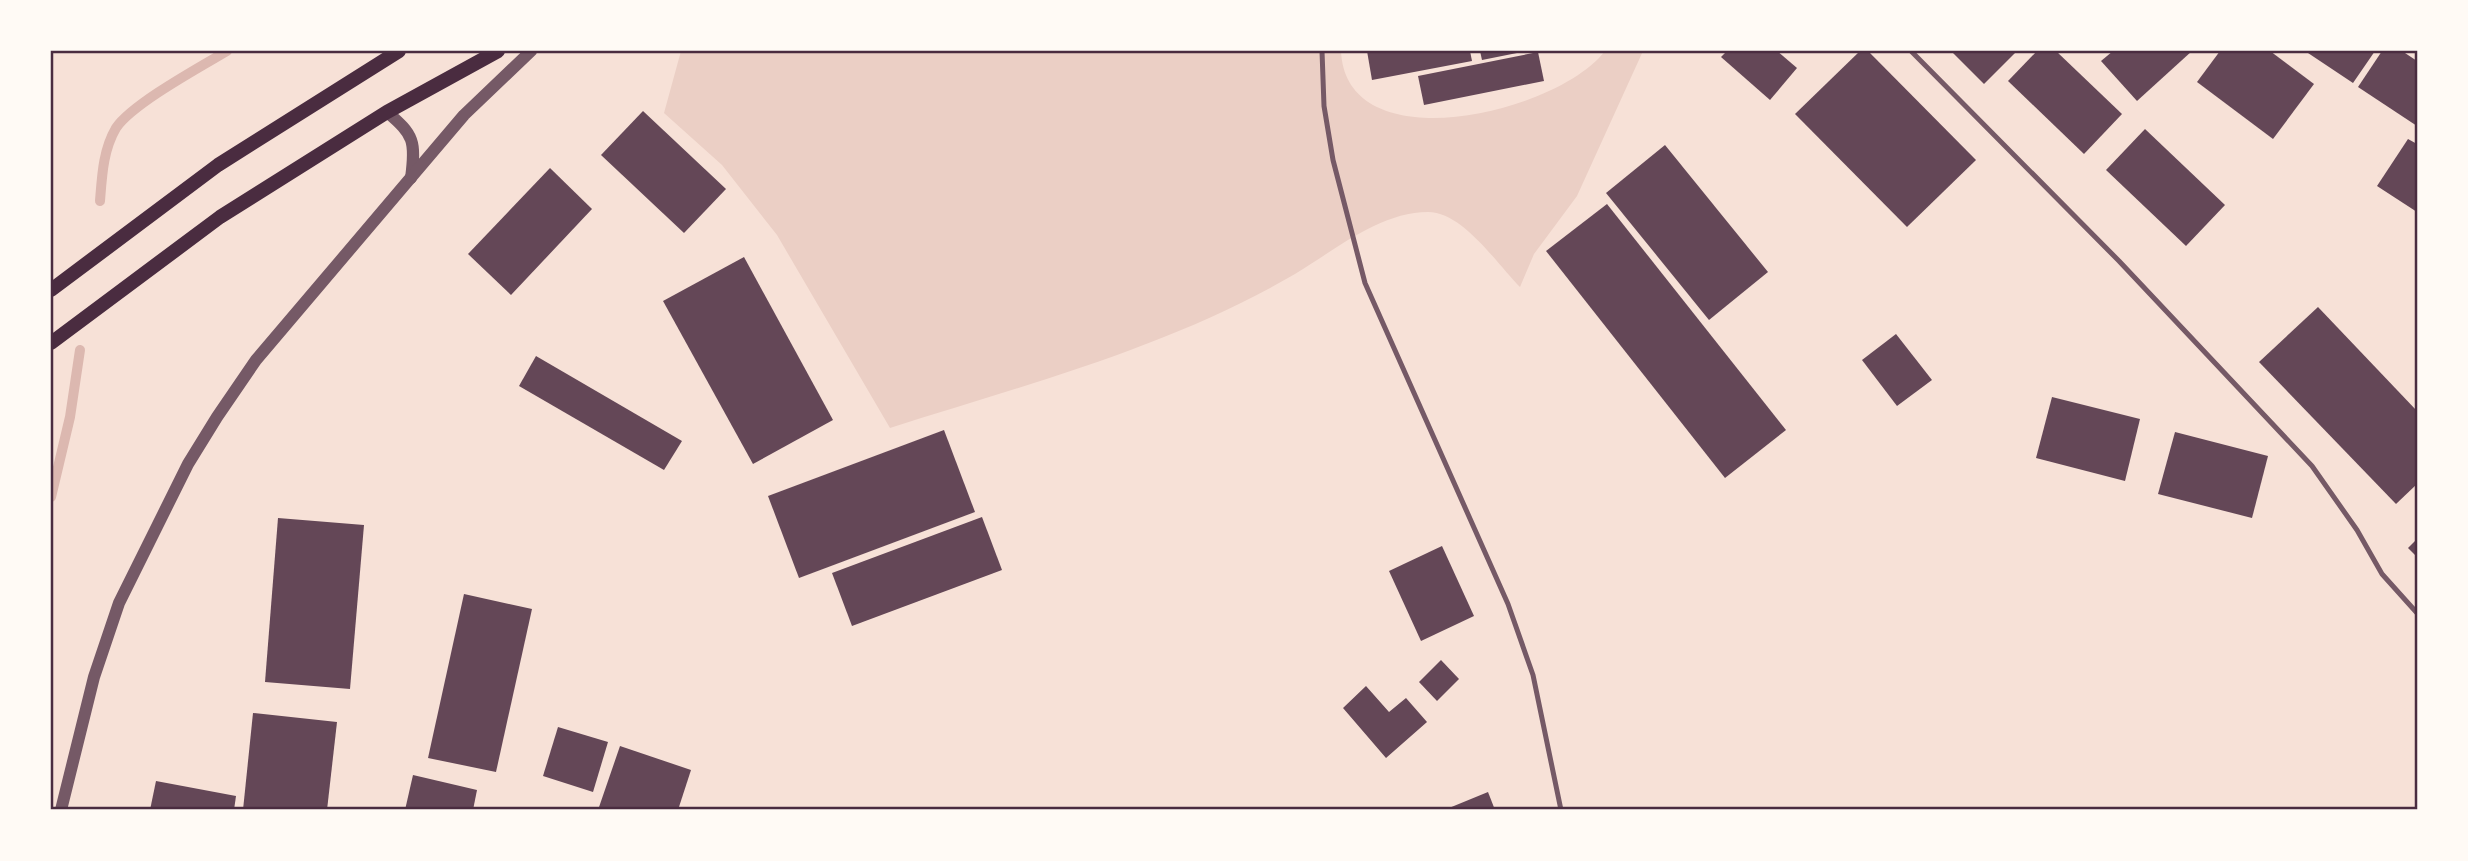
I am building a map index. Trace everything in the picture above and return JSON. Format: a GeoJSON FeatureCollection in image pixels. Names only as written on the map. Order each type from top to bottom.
{"type":"FeatureCollection","features":[{"type":"Feature","properties":{"kind":"main road"},"geometry":{"type":"LineString","coordinates":[[51,290],[218,165],[399,51]]}},
{"type":"Feature","properties":{"kind":"main road"},"geometry":{"type":"LineString","coordinates":[[51,343],[220,217],[387,111],[498,51]]}},
{"type":"Feature","properties":{"kind":"street"},"geometry":{"type":"LineString","coordinates":[[61,810],[94,677],[119,603],[188,464],[256,360],[464,115],[531,51]]}},
{"type":"Feature","properties":{"kind":"street"},"geometry":{"type":"LineString","coordinates":[[387,111],[410,132],[414,153],[411,178]]}},
{"type":"Feature","properties":{"kind":"lane"},"geometry":{"type":"LineString","coordinates":[[1322,51],[1324,106],[1333,160],[1365,283],[1508,604],[1533,675],[1561,810]]}},
{"type":"Feature","properties":{"kind":"lane"},"geometry":{"type":"LineString","coordinates":[[1911,51],[2119,261],[2312,467],[2357,530],[2382,574],[2417,613]]}},
{"type":"Feature","properties":{"kind":"shaded area"},"geometry":{"type":"Polygon","coordinates":[[[681,51],[1341,51],[1352,86],[1378,107],[1414,117],[1457,117],[1502,108],[1545,93],[1580,73],[1605,51],[1643,51],[1577,196],[1534,254],[1520,287],[1478,241],[1454,220],[1428,212],[1410,214],[1375,225],[1295,274],[1198,323],[1097,362],[890,428],[777,235],[722,165],[664,113],[681,51]]]}},
{"type":"Feature","properties":{"kind":"building"},"geometry":{"type":"Polygon","coordinates":[[[1367,51],[1470,51],[1472,61],[1372,80],[1367,51]]]}},
{"type":"Feature","properties":{"kind":"building"},"geometry":{"type":"Polygon","coordinates":[[[1480,51],[1522,51],[1522,52],[1482,60],[1480,51]]]}},
{"type":"Feature","properties":{"kind":"building"},"geometry":{"type":"Polygon","coordinates":[[[1727,51],[1777,51],[1797,68],[1770,100],[1721,57],[1727,51]]]}},
{"type":"Feature","properties":{"kind":"building"},"geometry":{"type":"Polygon","coordinates":[[[1860,51],[1868,51],[1976,160],[1907,227],[1795,114],[1860,51]]]}},
{"type":"Feature","properties":{"kind":"building"},"geometry":{"type":"Polygon","coordinates":[[[1951,51],[2017,51],[1984,84],[1951,51]]]}},
{"type":"Feature","properties":{"kind":"building"},"geometry":{"type":"Polygon","coordinates":[[[2037,51],[2056,51],[2122,114],[2084,154],[2008,81],[2037,51]]]}},
{"type":"Feature","properties":{"kind":"building"},"geometry":{"type":"Polygon","coordinates":[[[2113,51],[2192,51],[2137,101],[2101,61],[2113,51]]]}},
{"type":"Feature","properties":{"kind":"building"},"geometry":{"type":"Polygon","coordinates":[[[2220,51],[2270,51],[2314,84],[2273,139],[2197,82],[2220,51]]]}},
{"type":"Feature","properties":{"kind":"building"},"geometry":{"type":"Polygon","coordinates":[[[2305,51],[2375,51],[2353,83],[2305,51]]]}},
{"type":"Feature","properties":{"kind":"building"},"geometry":{"type":"Polygon","coordinates":[[[2382,51],[2402,51],[2417,61],[2417,126],[2358,87],[2382,51]]]}},
{"type":"Feature","properties":{"kind":"building"},"geometry":{"type":"Polygon","coordinates":[[[1538,52],[1544,81],[1424,105],[1418,76],[1538,52]]]}},
{"type":"Feature","properties":{"kind":"building"},"geometry":{"type":"Polygon","coordinates":[[[643,111],[726,189],[684,233],[601,155],[643,111]]]}},
{"type":"Feature","properties":{"kind":"building"},"geometry":{"type":"Polygon","coordinates":[[[2145,129],[2225,205],[2186,246],[2106,170],[2145,129]]]}},
{"type":"Feature","properties":{"kind":"building"},"geometry":{"type":"Polygon","coordinates":[[[2408,139],[2417,144],[2417,212],[2377,186],[2408,139]]]}},
{"type":"Feature","properties":{"kind":"building"},"geometry":{"type":"Polygon","coordinates":[[[1665,145],[1768,272],[1709,320],[1606,193],[1665,145]]]}},
{"type":"Feature","properties":{"kind":"building"},"geometry":{"type":"Polygon","coordinates":[[[550,168],[592,209],[511,295],[468,254],[550,168]]]}},
{"type":"Feature","properties":{"kind":"building"},"geometry":{"type":"Polygon","coordinates":[[[1607,204],[1786,430],[1725,478],[1546,251],[1607,204]]]}},
{"type":"Feature","properties":{"kind":"building"},"geometry":{"type":"Polygon","coordinates":[[[744,257],[833,420],[753,464],[663,301],[744,257]]]}},
{"type":"Feature","properties":{"kind":"building"},"geometry":{"type":"Polygon","coordinates":[[[2318,307],[2417,411],[2417,484],[2396,504],[2259,362],[2318,307]]]}},
{"type":"Feature","properties":{"kind":"building"},"geometry":{"type":"Polygon","coordinates":[[[1896,334],[1932,380],[1897,406],[1862,360],[1896,334]]]}},
{"type":"Feature","properties":{"kind":"building"},"geometry":{"type":"Polygon","coordinates":[[[536,356],[682,441],[664,470],[519,386],[536,356]]]}},
{"type":"Feature","properties":{"kind":"building"},"geometry":{"type":"Polygon","coordinates":[[[2052,397],[2140,419],[2125,481],[2036,458],[2052,397]]]}},
{"type":"Feature","properties":{"kind":"building"},"geometry":{"type":"Polygon","coordinates":[[[944,430],[975,512],[799,578],[768,496],[944,430]]]}},
{"type":"Feature","properties":{"kind":"building"},"geometry":{"type":"Polygon","coordinates":[[[2175,432],[2268,456],[2252,518],[2158,494],[2175,432]]]}},
{"type":"Feature","properties":{"kind":"building"},"geometry":{"type":"Polygon","coordinates":[[[982,517],[1002,570],[852,626],[832,573],[982,517]]]}},
{"type":"Feature","properties":{"kind":"building"},"geometry":{"type":"Polygon","coordinates":[[[278,518],[364,525],[350,689],[265,682],[278,518]]]}},
{"type":"Feature","properties":{"kind":"building"},"geometry":{"type":"Polygon","coordinates":[[[2417,539],[2417,557],[2408,548],[2417,539]]]}},
{"type":"Feature","properties":{"kind":"building"},"geometry":{"type":"Polygon","coordinates":[[[1442,546],[1474,616],[1421,641],[1389,571],[1442,546]]]}},
{"type":"Feature","properties":{"kind":"building"},"geometry":{"type":"Polygon","coordinates":[[[464,594],[532,609],[496,772],[428,758],[464,594]]]}},
{"type":"Feature","properties":{"kind":"building"},"geometry":{"type":"Polygon","coordinates":[[[1441,660],[1459,679],[1437,701],[1419,682],[1441,660]]]}},
{"type":"Feature","properties":{"kind":"building"},"geometry":{"type":"Polygon","coordinates":[[[1366,686],[1389,712],[1406,698],[1427,722],[1386,758],[1343,708],[1366,686]]]}},
{"type":"Feature","properties":{"kind":"building"},"geometry":{"type":"Polygon","coordinates":[[[253,713],[337,722],[327,810],[243,810],[253,713]]]}},
{"type":"Feature","properties":{"kind":"building"},"geometry":{"type":"Polygon","coordinates":[[[558,727],[608,742],[593,792],[543,776],[558,727]]]}},
{"type":"Feature","properties":{"kind":"building"},"geometry":{"type":"Polygon","coordinates":[[[620,746],[691,770],[678,810],[598,810],[620,746]]]}},
{"type":"Feature","properties":{"kind":"building"},"geometry":{"type":"Polygon","coordinates":[[[413,775],[477,790],[473,810],[405,810],[413,775]]]}},
{"type":"Feature","properties":{"kind":"building"},"geometry":{"type":"Polygon","coordinates":[[[156,781],[236,796],[234,810],[150,810],[156,781]]]}},
{"type":"Feature","properties":{"kind":"building"},"geometry":{"type":"Polygon","coordinates":[[[1488,792],[1495,810],[1449,808],[1488,792]]]}},
{"type":"Feature","properties":{"kind":"waterway"},"geometry":{"type":"LineString","coordinates":[[100,201],[106,154],[112,136],[124,118],[151,97],[227,51]]}},
{"type":"Feature","properties":{"kind":"waterway"},"geometry":{"type":"LineString","coordinates":[[51,497],[70,417],[80,350]]}}]}
